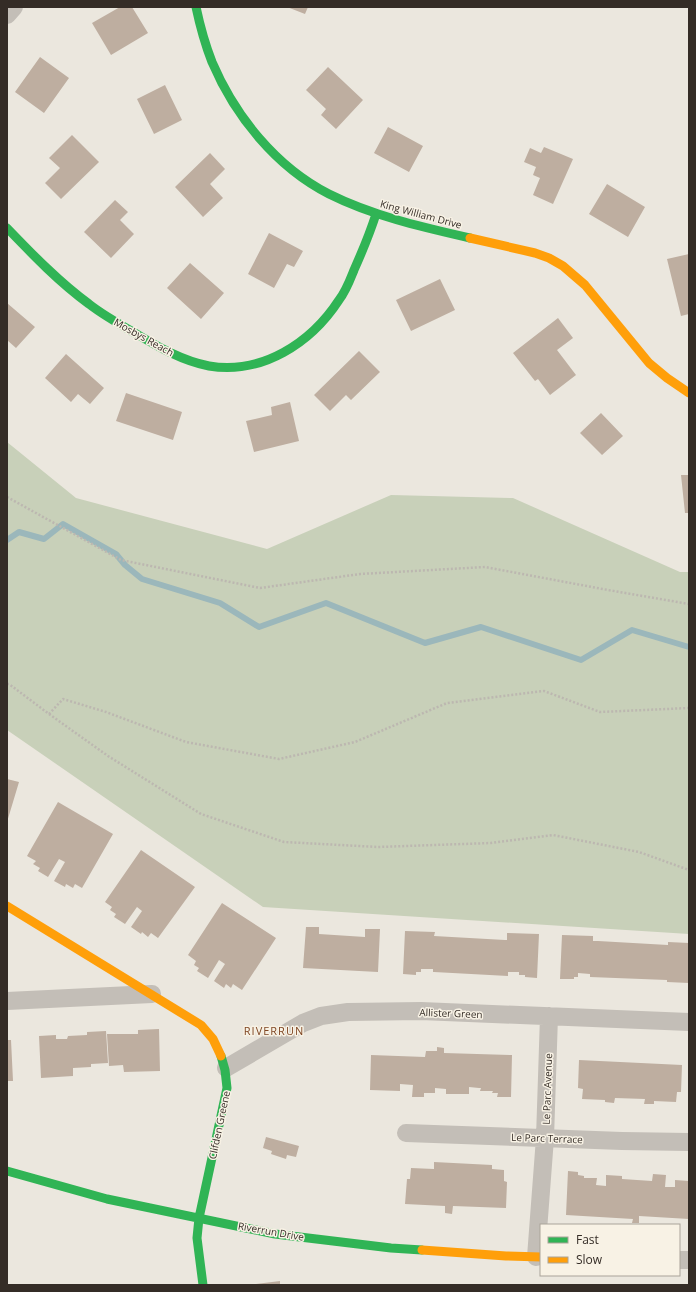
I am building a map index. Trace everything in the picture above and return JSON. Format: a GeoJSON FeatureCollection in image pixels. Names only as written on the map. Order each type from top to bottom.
{"type":"FeatureCollection","features":[{"type":"Feature","properties":{"kind":"street"},"geometry":{"type":"LineString","coordinates":[[7,15],[14,7]]}},
{"type":"Feature","properties":{"kind":"street","name":"King William Drive"},"geometry":{"type":"LineString","coordinates":[[196,7],[198,20],[214,66],[230,99],[272,152],[296,174],[323,191],[376,214],[426,228],[534,252],[556,261],[575,275],[585,285],[649,363],[666,378],[689,393]]}},
{"type":"Feature","properties":{"kind":"street","name":"Mosbys Reach"},"geometry":{"type":"LineString","coordinates":[[7,228],[46,269],[105,316],[166,351],[189,360],[218,367],[238,367],[257,364],[280,355],[297,345],[319,327],[337,305],[345,290],[369,237],[376,214]]}},
{"type":"Feature","properties":{"kind":"street","name":"Clifden Greene"},"geometry":{"type":"LineString","coordinates":[[7,906],[202,1025],[214,1039],[223,1055],[226,1068],[227,1088],[199,1218],[197,1238],[203,1285]]}},
{"type":"Feature","properties":{"kind":"street"},"geometry":{"type":"LineString","coordinates":[[7,1001],[152,994]]}},
{"type":"Feature","properties":{"kind":"street","name":"Allister Green"},"geometry":{"type":"LineString","coordinates":[[226,1068],[303,1023],[321,1016],[348,1012],[421,1011],[689,1022]]}},
{"type":"Feature","properties":{"kind":"street","name":"Le Parc Avenue"},"geometry":{"type":"LineString","coordinates":[[538,1257],[545,1138],[549,1016]]}},
{"type":"Feature","properties":{"kind":"street","name":"Le Parc Terrace"},"geometry":{"type":"LineString","coordinates":[[406,1133],[689,1142]]}},
{"type":"Feature","properties":{"kind":"street","name":"Riverrun Drive"},"geometry":{"type":"LineString","coordinates":[[7,1171],[107,1199],[275,1234],[392,1248],[538,1257]]}},
{"type":"Feature","properties":{"kind":"path"},"geometry":{"type":"LineString","coordinates":[[7,497],[121,560],[260,588],[360,574],[485,567],[689,604]]}},
{"type":"Feature","properties":{"kind":"path"},"geometry":{"type":"LineString","coordinates":[[7,684],[108,756],[201,814],[284,842],[378,847],[491,843],[553,835],[639,852],[689,870]]}},
{"type":"Feature","properties":{"kind":"path"},"geometry":{"type":"LineString","coordinates":[[49,714],[63,699],[106,712],[186,742],[279,759],[356,742],[447,703],[544,691],[600,712],[689,708]]}},
{"type":"Feature","properties":{"kind":"green space"},"geometry":{"type":"Polygon","coordinates":[[[7,442],[76,498],[267,549],[391,495],[513,498],[680,572],[689,572],[689,934],[263,907],[7,730],[7,442]]]}},
{"type":"Feature","properties":{"kind":"building"},"geometry":{"type":"Polygon","coordinates":[[[120,7],[132,7],[148,33],[111,55],[92,23],[120,7]]]}},
{"type":"Feature","properties":{"kind":"building"},"geometry":{"type":"Polygon","coordinates":[[[287,7],[308,7],[305,14],[287,7]]]}},
{"type":"Feature","properties":{"kind":"building"},"geometry":{"type":"Polygon","coordinates":[[[40,57],[69,78],[44,113],[15,92],[40,57]]]}},
{"type":"Feature","properties":{"kind":"building"},"geometry":{"type":"Polygon","coordinates":[[[328,67],[363,100],[336,129],[321,115],[326,109],[306,90],[328,67]]]}},
{"type":"Feature","properties":{"kind":"building"},"geometry":{"type":"Polygon","coordinates":[[[165,85],[182,120],[154,134],[137,99],[165,85]]]}},
{"type":"Feature","properties":{"kind":"building"},"geometry":{"type":"Polygon","coordinates":[[[388,127],[423,146],[409,172],[374,153],[388,127]]]}},
{"type":"Feature","properties":{"kind":"building"},"geometry":{"type":"Polygon","coordinates":[[[72,135],[99,162],[61,199],[45,183],[60,168],[49,158],[72,135]]]}},
{"type":"Feature","properties":{"kind":"building"},"geometry":{"type":"Polygon","coordinates":[[[544,147],[573,159],[553,204],[533,195],[540,178],[533,175],[536,167],[524,162],[530,148],[541,153],[544,147]]]}},
{"type":"Feature","properties":{"kind":"building"},"geometry":{"type":"Polygon","coordinates":[[[210,153],[225,169],[210,184],[223,198],[203,217],[175,187],[210,153]]]}},
{"type":"Feature","properties":{"kind":"building"},"geometry":{"type":"Polygon","coordinates":[[[607,184],[645,207],[628,237],[589,214],[607,184]]]}},
{"type":"Feature","properties":{"kind":"building"},"geometry":{"type":"Polygon","coordinates":[[[115,200],[128,212],[120,220],[134,234],[111,258],[84,232],[115,200]]]}},
{"type":"Feature","properties":{"kind":"building"},"geometry":{"type":"Polygon","coordinates":[[[269,233],[303,251],[294,267],[287,264],[274,288],[248,274],[269,233]]]}},
{"type":"Feature","properties":{"kind":"building"},"geometry":{"type":"Polygon","coordinates":[[[689,254],[689,314],[681,316],[667,259],[689,254]]]}},
{"type":"Feature","properties":{"kind":"building"},"geometry":{"type":"Polygon","coordinates":[[[190,263],[224,293],[201,319],[167,288],[190,263]]]}},
{"type":"Feature","properties":{"kind":"building"},"geometry":{"type":"Polygon","coordinates":[[[440,279],[455,310],[411,331],[396,300],[440,279]]]}},
{"type":"Feature","properties":{"kind":"building"},"geometry":{"type":"Polygon","coordinates":[[[7,303],[35,327],[16,348],[7,340],[7,303]]]}},
{"type":"Feature","properties":{"kind":"building"},"geometry":{"type":"Polygon","coordinates":[[[558,318],[573,338],[557,350],[576,375],[550,395],[538,379],[535,381],[513,353],[558,318]]]}},
{"type":"Feature","properties":{"kind":"building"},"geometry":{"type":"Polygon","coordinates":[[[359,351],[380,372],[351,400],[346,395],[330,411],[314,395],[359,351]]]}},
{"type":"Feature","properties":{"kind":"building"},"geometry":{"type":"Polygon","coordinates":[[[66,354],[104,388],[90,404],[78,394],[71,402],[45,378],[66,354]]]}},
{"type":"Feature","properties":{"kind":"building"},"geometry":{"type":"Polygon","coordinates":[[[126,393],[182,412],[173,440],[116,421],[126,393]]]}},
{"type":"Feature","properties":{"kind":"building"},"geometry":{"type":"Polygon","coordinates":[[[290,402],[299,441],[254,452],[246,421],[272,415],[271,407],[290,402]]]}},
{"type":"Feature","properties":{"kind":"building"},"geometry":{"type":"Polygon","coordinates":[[[601,413],[623,436],[602,455],[580,433],[601,413]]]}},
{"type":"Feature","properties":{"kind":"building"},"geometry":{"type":"Polygon","coordinates":[[[681,475],[689,475],[689,513],[685,513],[681,475]]]}},
{"type":"Feature","properties":{"kind":"building"},"geometry":{"type":"Polygon","coordinates":[[[7,779],[19,782],[7,822],[7,779]]]}},
{"type":"Feature","properties":{"kind":"building"},"geometry":{"type":"Polygon","coordinates":[[[58,802],[113,834],[82,888],[75,884],[73,888],[66,884],[65,887],[54,881],[65,862],[59,859],[48,877],[38,871],[40,868],[33,864],[36,861],[27,856],[58,802]]]}},
{"type":"Feature","properties":{"kind":"building"},"geometry":{"type":"Polygon","coordinates":[[[141,850],[195,887],[158,938],[151,933],[148,937],[142,932],[141,934],[131,927],[142,911],[137,907],[125,924],[114,917],[116,914],[110,910],[112,907],[105,902],[141,850]]]}},
{"type":"Feature","properties":{"kind":"building"},"geometry":{"type":"Polygon","coordinates":[[[222,903],[276,938],[242,990],[233,984],[231,988],[226,984],[224,988],[214,981],[225,964],[219,960],[208,978],[197,971],[199,968],[194,965],[196,961],[188,955],[222,903]]]}},
{"type":"Feature","properties":{"kind":"building"},"geometry":{"type":"Polygon","coordinates":[[[306,927],[319,927],[319,934],[365,937],[365,929],[380,929],[378,972],[303,968],[306,927]]]}},
{"type":"Feature","properties":{"kind":"building"},"geometry":{"type":"Polygon","coordinates":[[[405,931],[435,932],[434,936],[505,940],[507,940],[507,933],[539,934],[537,978],[519,975],[519,972],[508,972],[508,976],[433,972],[433,969],[421,969],[421,972],[416,972],[416,975],[403,974],[405,931]]]}},
{"type":"Feature","properties":{"kind":"building"},"geometry":{"type":"Polygon","coordinates":[[[562,935],[593,936],[593,941],[668,945],[668,942],[689,943],[689,983],[667,982],[667,980],[590,977],[590,974],[578,973],[578,977],[574,977],[574,979],[560,979],[562,935]]]}},
{"type":"Feature","properties":{"kind":"building"},"geometry":{"type":"Polygon","coordinates":[[[159,1029],[160,1071],[124,1072],[123,1065],[109,1066],[107,1034],[138,1034],[138,1030],[159,1029]]]}},
{"type":"Feature","properties":{"kind":"building"},"geometry":{"type":"Polygon","coordinates":[[[106,1031],[108,1063],[91,1064],[91,1067],[73,1068],[73,1076],[41,1078],[39,1036],[56,1035],[56,1039],[67,1039],[68,1036],[87,1035],[87,1032],[106,1031]]]}},
{"type":"Feature","properties":{"kind":"building"},"geometry":{"type":"Polygon","coordinates":[[[7,1040],[11,1040],[13,1081],[7,1081],[7,1040]]]}},
{"type":"Feature","properties":{"kind":"building"},"geometry":{"type":"Polygon","coordinates":[[[437,1047],[444,1048],[444,1053],[512,1055],[511,1097],[497,1097],[498,1093],[492,1093],[493,1091],[480,1091],[481,1088],[469,1087],[469,1094],[446,1094],[446,1089],[435,1088],[435,1093],[424,1093],[424,1097],[412,1097],[413,1085],[400,1084],[400,1091],[370,1090],[371,1055],[425,1057],[426,1051],[437,1051],[437,1047]]]}},
{"type":"Feature","properties":{"kind":"building"},"geometry":{"type":"Polygon","coordinates":[[[579,1060],[682,1065],[681,1092],[677,1092],[676,1102],[654,1101],[654,1104],[644,1104],[645,1099],[615,1098],[614,1103],[605,1102],[605,1100],[582,1099],[583,1089],[578,1088],[579,1060]]]}},
{"type":"Feature","properties":{"kind":"building"},"geometry":{"type":"Polygon","coordinates":[[[266,1137],[299,1146],[296,1157],[287,1155],[286,1159],[271,1154],[272,1151],[263,1148],[266,1137]]]}},
{"type":"Feature","properties":{"kind":"building"},"geometry":{"type":"Polygon","coordinates":[[[434,1162],[492,1165],[492,1169],[504,1170],[504,1181],[507,1182],[506,1208],[453,1206],[452,1214],[445,1213],[445,1206],[405,1204],[407,1179],[410,1179],[411,1168],[434,1169],[434,1162]]]}},
{"type":"Feature","properties":{"kind":"building"},"geometry":{"type":"Polygon","coordinates":[[[568,1171],[578,1172],[578,1175],[584,1176],[584,1178],[597,1178],[596,1185],[606,1186],[606,1175],[622,1176],[622,1179],[652,1181],[653,1174],[666,1175],[665,1187],[675,1187],[675,1180],[689,1181],[689,1219],[639,1216],[639,1223],[632,1223],[633,1219],[566,1215],[568,1171]]]}},
{"type":"Feature","properties":{"kind":"building"},"geometry":{"type":"Polygon","coordinates":[[[280,1281],[280,1285],[256,1285],[256,1284],[280,1281]]]}},
{"type":"Feature","properties":{"kind":"waterway"},"geometry":{"type":"LineString","coordinates":[[7,540],[19,532],[44,539],[63,524],[116,554],[125,565],[142,579],[220,603],[259,627],[326,603],[425,643],[481,627],[581,660],[632,630],[689,647]]}},
{"type":"Feature","properties":{"kind":"traffic: fast"},"geometry":{"type":"LineString","coordinates":[[196,7],[207,48],[221,82],[245,120],[259,138],[292,170],[329,194],[363,209],[416,225],[470,238]]}},
{"type":"Feature","properties":{"kind":"traffic: fast"},"geometry":{"type":"LineString","coordinates":[[7,228],[36,258],[78,296],[105,316],[180,357],[199,364],[229,368],[248,366],[283,352],[300,342],[328,316],[346,289],[376,214]]}},
{"type":"Feature","properties":{"kind":"traffic: fast"},"geometry":{"type":"LineString","coordinates":[[203,1285],[197,1238],[199,1218],[227,1088],[225,1070],[221,1056]]}},
{"type":"Feature","properties":{"kind":"traffic: fast"},"geometry":{"type":"LineString","coordinates":[[7,1171],[107,1199],[275,1234],[391,1248],[422,1250]]}},
{"type":"Feature","properties":{"kind":"traffic: slow"},"geometry":{"type":"LineString","coordinates":[[470,238],[535,253],[549,258],[563,266],[585,285],[649,363],[689,393]]}},
{"type":"Feature","properties":{"kind":"traffic: slow"},"geometry":{"type":"LineString","coordinates":[[7,906],[201,1025],[213,1039],[221,1056]]}},
{"type":"Feature","properties":{"kind":"traffic: slow"},"geometry":{"type":"LineString","coordinates":[[422,1250],[540,1257]]}},
{"type":"Feature","properties":{"kind":"district","name":"RIVERRUN"},"geometry":{"type":"Point","coordinates":[274,1031]}}]}
